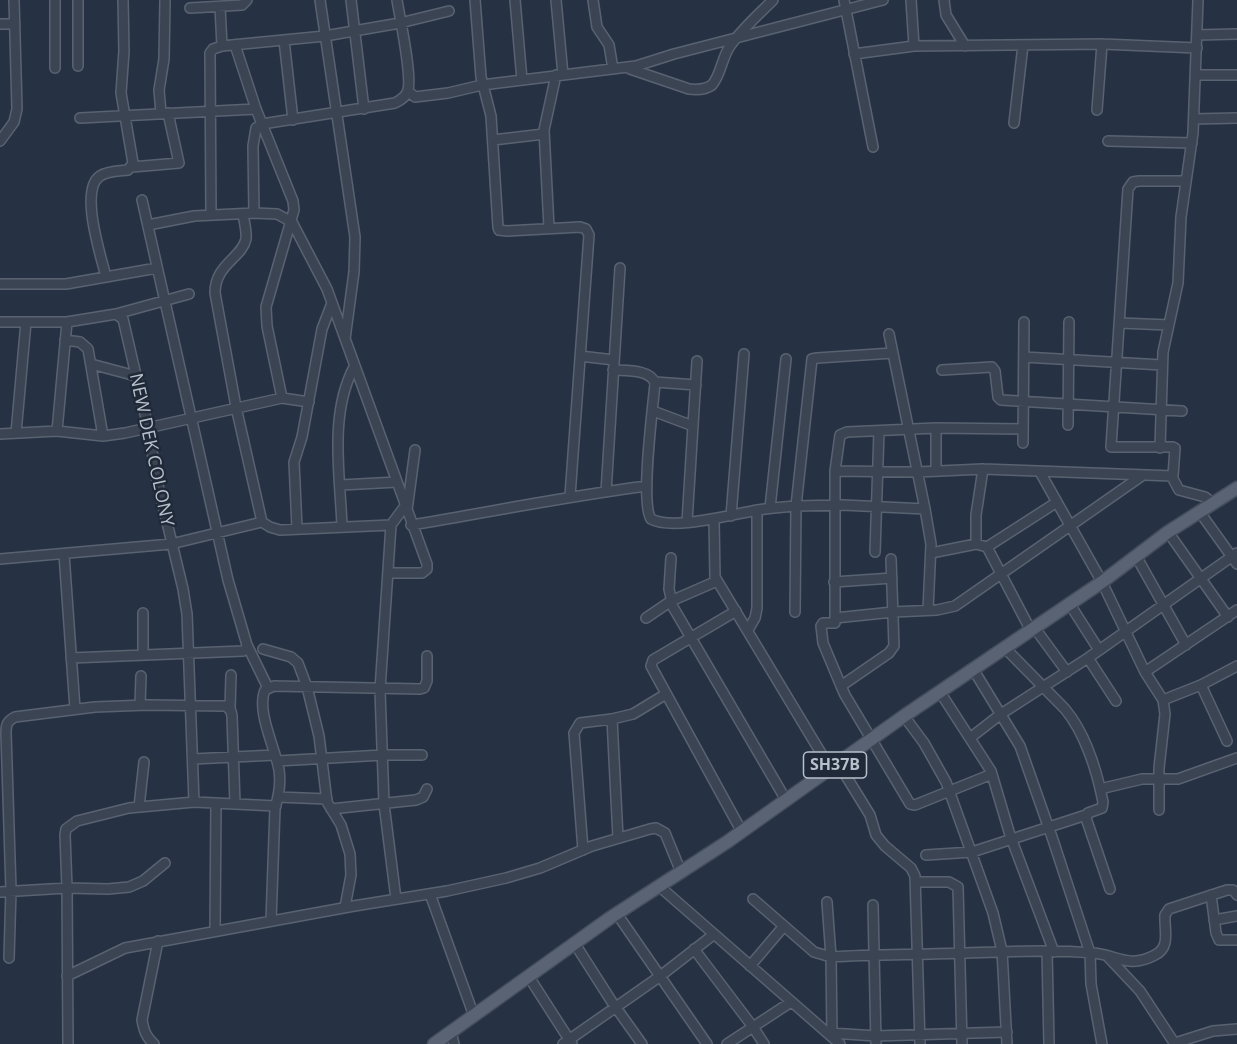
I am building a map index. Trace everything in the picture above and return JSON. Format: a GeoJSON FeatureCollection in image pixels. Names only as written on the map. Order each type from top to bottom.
{"type":"FeatureCollection","features":[{"type":"Feature","properties":{"kind":"main road","name":"SH37B"},"geometry":{"type":"LineString","coordinates":[[434,1044],[453,1038],[474,1016],[617,914],[742,832],[872,738],[1102,582],[1168,532],[1237,489]]}},
{"type":"Feature","properties":{"kind":"street"},"geometry":{"type":"LineString","coordinates":[[0,141],[14,122],[17,110],[14,0]]}},
{"type":"Feature","properties":{"kind":"street"},"geometry":{"type":"LineString","coordinates":[[55,0],[55,68]]}},
{"type":"Feature","properties":{"kind":"street"},"geometry":{"type":"LineString","coordinates":[[78,0],[78,66]]}},
{"type":"Feature","properties":{"kind":"street"},"geometry":{"type":"LineString","coordinates":[[123,0],[124,51],[120,85],[132,167]]}},
{"type":"Feature","properties":{"kind":"street"},"geometry":{"type":"LineString","coordinates":[[106,277],[91,212],[91,196],[96,180],[99,176],[128,170],[132,167],[178,163],[159,90],[164,59],[165,0]]}},
{"type":"Feature","properties":{"kind":"street"},"geometry":{"type":"LineString","coordinates":[[190,9],[242,5],[247,0]]}},
{"type":"Feature","properties":{"kind":"street"},"geometry":{"type":"LineString","coordinates":[[320,0],[355,237],[354,272],[345,342]]}},
{"type":"Feature","properties":{"kind":"street"},"geometry":{"type":"LineString","coordinates":[[351,0],[364,109]]}},
{"type":"Feature","properties":{"kind":"street"},"geometry":{"type":"LineString","coordinates":[[254,213],[253,137],[256,128],[262,124],[395,103],[402,99],[408,91],[408,75],[397,0]]}},
{"type":"Feature","properties":{"kind":"street"},"geometry":{"type":"LineString","coordinates":[[475,0],[482,85],[491,116],[498,227],[500,230],[507,231],[584,227],[589,235],[570,496]]}},
{"type":"Feature","properties":{"kind":"street"},"geometry":{"type":"LineString","coordinates":[[515,0],[522,80]]}},
{"type":"Feature","properties":{"kind":"street"},"geometry":{"type":"LineString","coordinates":[[549,228],[544,134],[546,117],[560,75],[556,0]]}},
{"type":"Feature","properties":{"kind":"street"},"geometry":{"type":"LineString","coordinates":[[593,0],[597,27],[609,45],[613,69]]}},
{"type":"Feature","properties":{"kind":"street"},"geometry":{"type":"LineString","coordinates":[[626,68],[689,89],[703,89],[712,84],[716,78],[725,55],[736,38],[773,0]]}},
{"type":"Feature","properties":{"kind":"street"},"geometry":{"type":"LineString","coordinates":[[408,91],[415,97],[448,93],[482,85],[626,68],[845,5],[883,0]]}},
{"type":"Feature","properties":{"kind":"street"},"geometry":{"type":"LineString","coordinates":[[911,0],[914,46]]}},
{"type":"Feature","properties":{"kind":"street"},"geometry":{"type":"LineString","coordinates":[[944,0],[946,15],[965,46]]}},
{"type":"Feature","properties":{"kind":"street"},"geometry":{"type":"LineString","coordinates":[[1161,448],[1162,365],[1178,283],[1181,224],[1192,143],[1198,0]]}},
{"type":"Feature","properties":{"kind":"street"},"geometry":{"type":"LineString","coordinates":[[845,5],[873,147]]}},
{"type":"Feature","properties":{"kind":"street"},"geometry":{"type":"LineString","coordinates":[[220,7],[222,46]]}},
{"type":"Feature","properties":{"kind":"street"},"geometry":{"type":"LineString","coordinates":[[211,215],[210,53],[213,49],[222,46],[325,36],[449,11]]}},
{"type":"Feature","properties":{"kind":"street"},"geometry":{"type":"LineString","coordinates":[[0,24],[15,24]]}},
{"type":"Feature","properties":{"kind":"street"},"geometry":{"type":"LineString","coordinates":[[1197,35],[1237,34]]}},
{"type":"Feature","properties":{"kind":"street"},"geometry":{"type":"LineString","coordinates":[[284,40],[293,120]]}},
{"type":"Feature","properties":{"kind":"street"},"geometry":{"type":"LineString","coordinates":[[854,54],[914,46],[1102,44],[1197,48]]}},
{"type":"Feature","properties":{"kind":"street"},"geometry":{"type":"LineString","coordinates":[[1097,110],[1102,44]]}},
{"type":"Feature","properties":{"kind":"street"},"geometry":{"type":"LineString","coordinates":[[235,45],[256,109],[293,201],[292,222],[266,307],[267,327],[282,398]]}},
{"type":"Feature","properties":{"kind":"street"},"geometry":{"type":"LineString","coordinates":[[1014,123],[1023,45]]}},
{"type":"Feature","properties":{"kind":"street"},"geometry":{"type":"LineString","coordinates":[[1196,75],[1237,75]]}},
{"type":"Feature","properties":{"kind":"street"},"geometry":{"type":"LineString","coordinates":[[80,118],[256,109]]}},
{"type":"Feature","properties":{"kind":"street"},"geometry":{"type":"LineString","coordinates":[[1194,119],[1237,118]]}},
{"type":"Feature","properties":{"kind":"street"},"geometry":{"type":"LineString","coordinates":[[493,140],[544,134]]}},
{"type":"Feature","properties":{"kind":"street"},"geometry":{"type":"LineString","coordinates":[[1108,141],[1192,143]]}},
{"type":"Feature","properties":{"kind":"street"},"geometry":{"type":"LineString","coordinates":[[1186,181],[1139,181],[1133,182],[1128,189],[1111,447],[1175,448],[1172,477],[1179,490],[1204,496],[1213,503]]}},
{"type":"Feature","properties":{"kind":"street"},"geometry":{"type":"LineString","coordinates":[[142,200],[232,597],[247,645],[268,688]]}},
{"type":"Feature","properties":{"kind":"street"},"geometry":{"type":"LineString","coordinates":[[148,225],[182,218],[254,213],[277,214],[292,222],[327,289],[428,569],[422,573],[389,573]]}},
{"type":"Feature","properties":{"kind":"street"},"geometry":{"type":"LineString","coordinates":[[243,214],[246,232],[244,244],[221,271],[215,284],[216,303],[236,407],[262,522]]}},
{"type":"Feature","properties":{"kind":"street"},"geometry":{"type":"LineString","coordinates":[[1,284],[66,284],[157,268]]}},
{"type":"Feature","properties":{"kind":"street"},"geometry":{"type":"LineString","coordinates":[[606,492],[621,268]]}},
{"type":"Feature","properties":{"kind":"street"},"geometry":{"type":"LineString","coordinates":[[0,322],[67,322],[116,314],[189,294]]}},
{"type":"Feature","properties":{"kind":"street"},"geometry":{"type":"LineString","coordinates":[[297,528],[294,462],[302,437],[322,329],[332,303]]}},
{"type":"Feature","properties":{"kind":"street","name":"NEW DEK COLONY"},"geometry":{"type":"LineString","coordinates":[[116,314],[123,319],[171,544],[183,589],[189,654],[194,802]]}},
{"type":"Feature","properties":{"kind":"street"},"geometry":{"type":"LineString","coordinates":[[1068,424],[1070,321]]}},
{"type":"Feature","properties":{"kind":"street"},"geometry":{"type":"LineString","coordinates":[[16,434],[26,322]]}},
{"type":"Feature","properties":{"kind":"street"},"geometry":{"type":"LineString","coordinates":[[57,431],[67,322]]}},
{"type":"Feature","properties":{"kind":"street"},"geometry":{"type":"LineString","coordinates":[[1023,443],[1024,322]]}},
{"type":"Feature","properties":{"kind":"street"},"geometry":{"type":"LineString","coordinates":[[1120,323],[1168,325]]}},
{"type":"Feature","properties":{"kind":"street"},"geometry":{"type":"LineString","coordinates":[[889,334],[926,509],[931,553],[928,610]]}},
{"type":"Feature","properties":{"kind":"street"},"geometry":{"type":"LineString","coordinates":[[65,340],[85,345],[88,349],[103,436]]}},
{"type":"Feature","properties":{"kind":"street"},"geometry":{"type":"LineString","coordinates":[[795,612],[796,506],[812,359],[893,353]]}},
{"type":"Feature","properties":{"kind":"street"},"geometry":{"type":"LineString","coordinates":[[731,516],[744,354]]}},
{"type":"Feature","properties":{"kind":"street"},"geometry":{"type":"LineString","coordinates":[[580,356],[648,374],[655,382],[696,385]]}},
{"type":"Feature","properties":{"kind":"street"},"geometry":{"type":"LineString","coordinates":[[1024,357],[1162,365]]}},
{"type":"Feature","properties":{"kind":"street"},"geometry":{"type":"LineString","coordinates":[[770,508],[786,359]]}},
{"type":"Feature","properties":{"kind":"street"},"geometry":{"type":"LineString","coordinates":[[687,522],[697,361]]}},
{"type":"Feature","properties":{"kind":"street"},"geometry":{"type":"LineString","coordinates":[[91,364],[136,376]]}},
{"type":"Feature","properties":{"kind":"street"},"geometry":{"type":"LineString","coordinates":[[342,526],[340,415],[345,386],[354,367]]}},
{"type":"Feature","properties":{"kind":"street"},"geometry":{"type":"LineString","coordinates":[[942,370],[992,367],[995,371],[998,399],[1182,411]]}},
{"type":"Feature","properties":{"kind":"street"},"geometry":{"type":"LineString","coordinates":[[655,382],[647,486],[647,509],[651,519],[662,522],[714,520],[757,510],[796,506],[835,505],[926,509]]}},
{"type":"Feature","properties":{"kind":"street"},"geometry":{"type":"LineString","coordinates":[[0,434],[57,431],[103,436],[282,398],[309,402]]}},
{"type":"Feature","properties":{"kind":"street"},"geometry":{"type":"LineString","coordinates":[[653,411],[693,426]]}},
{"type":"Feature","properties":{"kind":"street"},"geometry":{"type":"LineString","coordinates":[[936,428],[936,471]]}},
{"type":"Feature","properties":{"kind":"street"},"geometry":{"type":"LineString","coordinates":[[992,774],[915,805],[910,804],[845,695],[823,644],[821,624],[835,622],[835,471],[841,433],[936,428],[1023,429]]}},
{"type":"Feature","properties":{"kind":"street"},"geometry":{"type":"LineString","coordinates":[[875,552],[879,431]]}},
{"type":"Feature","properties":{"kind":"street"},"geometry":{"type":"LineString","coordinates":[[396,899],[384,802],[380,690],[391,525],[406,509],[415,450]]}},
{"type":"Feature","properties":{"kind":"street"},"geometry":{"type":"LineString","coordinates":[[835,471],[918,472],[983,469],[1172,477]]}},
{"type":"Feature","properties":{"kind":"street"},"geometry":{"type":"LineString","coordinates":[[976,544],[976,514],[983,469]]}},
{"type":"Feature","properties":{"kind":"street"},"geometry":{"type":"LineString","coordinates":[[1040,472],[1102,582],[1144,672],[1163,700],[1165,714],[1159,780],[1159,810]]}},
{"type":"Feature","properties":{"kind":"street"},"geometry":{"type":"LineString","coordinates":[[835,618],[955,606],[1143,475]]}},
{"type":"Feature","properties":{"kind":"street"},"geometry":{"type":"LineString","coordinates":[[341,485],[397,482]]}},
{"type":"Feature","properties":{"kind":"street"},"geometry":{"type":"LineString","coordinates":[[411,525],[570,496],[647,486]]}},
{"type":"Feature","properties":{"kind":"street"},"geometry":{"type":"LineString","coordinates":[[987,547],[1057,502]]}},
{"type":"Feature","properties":{"kind":"street"},"geometry":{"type":"LineString","coordinates":[[748,630],[756,618],[757,608],[757,510]]}},
{"type":"Feature","properties":{"kind":"street"},"geometry":{"type":"LineString","coordinates":[[970,738],[1001,714],[1088,658],[1201,577],[1235,558],[1199,511]]}},
{"type":"Feature","properties":{"kind":"street"},"geometry":{"type":"LineString","coordinates":[[714,520],[714,570],[717,581],[834,765],[870,815],[876,834],[885,846],[911,868],[916,882],[919,1039]]}},
{"type":"Feature","properties":{"kind":"street"},"geometry":{"type":"LineString","coordinates":[[0,559],[171,544],[262,522],[274,529],[391,525]]}},
{"type":"Feature","properties":{"kind":"street"},"geometry":{"type":"LineString","coordinates":[[1168,532],[1228,617]]}},
{"type":"Feature","properties":{"kind":"street"},"geometry":{"type":"LineString","coordinates":[[931,553],[976,544],[987,547],[1032,628],[1067,672]]}},
{"type":"Feature","properties":{"kind":"street"},"geometry":{"type":"LineString","coordinates":[[64,554],[75,709]]}},
{"type":"Feature","properties":{"kind":"street"},"geometry":{"type":"LineString","coordinates":[[1136,556],[1186,645]]}},
{"type":"Feature","properties":{"kind":"street"},"geometry":{"type":"LineString","coordinates":[[670,558],[671,602],[786,800]]}},
{"type":"Feature","properties":{"kind":"street"},"geometry":{"type":"LineString","coordinates":[[842,686],[893,650],[895,643],[891,559]]}},
{"type":"Feature","properties":{"kind":"street"},"geometry":{"type":"LineString","coordinates":[[834,582],[892,578]]}},
{"type":"Feature","properties":{"kind":"street"},"geometry":{"type":"LineString","coordinates":[[646,618],[671,602],[717,581]]}},
{"type":"Feature","properties":{"kind":"street"},"geometry":{"type":"LineString","coordinates":[[1069,603],[1099,650]]}},
{"type":"Feature","properties":{"kind":"street"},"geometry":{"type":"LineString","coordinates":[[1144,672],[1237,610]]}},
{"type":"Feature","properties":{"kind":"street"},"geometry":{"type":"LineString","coordinates":[[736,611],[651,663],[652,669],[742,832]]}},
{"type":"Feature","properties":{"kind":"street"},"geometry":{"type":"LineString","coordinates":[[142,613],[143,655]]}},
{"type":"Feature","properties":{"kind":"street"},"geometry":{"type":"LineString","coordinates":[[71,658],[243,651],[247,645]]}},
{"type":"Feature","properties":{"kind":"street"},"geometry":{"type":"LineString","coordinates":[[926,855],[972,852],[1102,808],[1100,789],[1077,726],[1044,687],[1005,648]]}},
{"type":"Feature","properties":{"kind":"street"},"geometry":{"type":"LineString","coordinates":[[263,649],[291,657],[298,663],[307,687],[322,758],[327,799],[341,825],[350,854],[351,875],[345,907]]}},
{"type":"Feature","properties":{"kind":"street"},"geometry":{"type":"LineString","coordinates":[[271,921],[277,801],[280,791],[276,758],[264,715],[263,694],[268,688],[414,690],[424,688],[427,681],[426,656]]}},
{"type":"Feature","properties":{"kind":"street"},"geometry":{"type":"LineString","coordinates":[[1088,658],[1116,701]]}},
{"type":"Feature","properties":{"kind":"street"},"geometry":{"type":"LineString","coordinates":[[973,669],[1020,746],[1048,826],[1090,952],[1091,984],[1102,1044]]}},
{"type":"Feature","properties":{"kind":"street"},"geometry":{"type":"LineString","coordinates":[[1163,700],[1236,670]]}},
{"type":"Feature","properties":{"kind":"street"},"geometry":{"type":"LineString","coordinates":[[231,675],[230,709],[235,804]]}},
{"type":"Feature","properties":{"kind":"street"},"geometry":{"type":"LineString","coordinates":[[140,705],[141,676]]}},
{"type":"Feature","properties":{"kind":"street"},"geometry":{"type":"LineString","coordinates":[[1201,685],[1227,741]]}},
{"type":"Feature","properties":{"kind":"street"},"geometry":{"type":"LineString","coordinates":[[939,692],[992,774],[1011,839],[1050,952],[1049,1044]]}},
{"type":"Feature","properties":{"kind":"street"},"geometry":{"type":"LineString","coordinates":[[583,850],[574,733],[580,723],[612,719],[639,711],[666,694]]}},
{"type":"Feature","properties":{"kind":"street"},"geometry":{"type":"LineString","coordinates":[[9,958],[11,890],[4,778],[6,725],[10,719],[75,709],[140,705],[226,706],[230,709]]}},
{"type":"Feature","properties":{"kind":"street"},"geometry":{"type":"LineString","coordinates":[[904,716],[924,743],[950,790],[993,913],[1002,951],[1007,1044]]}},
{"type":"Feature","properties":{"kind":"street"},"geometry":{"type":"LineString","coordinates":[[612,719],[618,838]]}},
{"type":"Feature","properties":{"kind":"street"},"geometry":{"type":"LineString","coordinates":[[193,759],[422,755]]}},
{"type":"Feature","properties":{"kind":"street"},"geometry":{"type":"LineString","coordinates":[[1100,789],[1142,779],[1178,779],[1237,758]]}},
{"type":"Feature","properties":{"kind":"street"},"geometry":{"type":"LineString","coordinates":[[139,807],[144,762]]}},
{"type":"Feature","properties":{"kind":"street"},"geometry":{"type":"LineString","coordinates":[[331,809],[416,800],[423,797],[427,789]]}},
{"type":"Feature","properties":{"kind":"street"},"geometry":{"type":"LineString","coordinates":[[68,1044],[67,888],[64,835],[70,825],[96,816],[139,807],[194,802],[235,804],[327,799]]}},
{"type":"Feature","properties":{"kind":"street"},"geometry":{"type":"LineString","coordinates":[[215,931],[216,803]]}},
{"type":"Feature","properties":{"kind":"street"},"geometry":{"type":"LineString","coordinates":[[1086,815],[1110,889]]}},
{"type":"Feature","properties":{"kind":"street"},"geometry":{"type":"LineString","coordinates":[[67,976],[125,948],[345,907],[429,894],[506,878],[650,829],[660,830],[668,837],[681,872]]}},
{"type":"Feature","properties":{"kind":"street"},"geometry":{"type":"LineString","coordinates":[[0,892],[129,887],[143,881],[165,863]]}},
{"type":"Feature","properties":{"kind":"street"},"geometry":{"type":"LineString","coordinates":[[916,882],[949,882],[958,887],[962,1044]]}},
{"type":"Feature","properties":{"kind":"street"},"geometry":{"type":"LineString","coordinates":[[659,886],[840,1044]]}},
{"type":"Feature","properties":{"kind":"street"},"geometry":{"type":"LineString","coordinates":[[753,899],[814,952],[831,957],[1002,951],[1090,952],[1132,962],[1144,960],[1163,949],[1166,942],[1164,918],[1169,909],[1230,890],[1237,895]]}},
{"type":"Feature","properties":{"kind":"street"},"geometry":{"type":"LineString","coordinates":[[429,894],[474,1016]]}},
{"type":"Feature","properties":{"kind":"street"},"geometry":{"type":"LineString","coordinates":[[1211,895],[1219,940],[1237,940]]}},
{"type":"Feature","properties":{"kind":"street"},"geometry":{"type":"LineString","coordinates":[[827,902],[831,957],[832,1038]]}},
{"type":"Feature","properties":{"kind":"street"},"geometry":{"type":"LineString","coordinates":[[873,905],[876,1040]]}},
{"type":"Feature","properties":{"kind":"street"},"geometry":{"type":"LineString","coordinates":[[617,914],[707,1044]]}},
{"type":"Feature","properties":{"kind":"street"},"geometry":{"type":"LineString","coordinates":[[1214,920],[1237,916]]}},
{"type":"Feature","properties":{"kind":"street"},"geometry":{"type":"LineString","coordinates":[[750,966],[784,926]]}},
{"type":"Feature","properties":{"kind":"street"},"geometry":{"type":"LineString","coordinates":[[529,977],[568,1042],[713,935]]}},
{"type":"Feature","properties":{"kind":"street"},"geometry":{"type":"LineString","coordinates":[[154,1044],[144,1031],[142,1020],[158,941]]}},
{"type":"Feature","properties":{"kind":"street"},"geometry":{"type":"LineString","coordinates":[[575,944],[642,1044]]}},
{"type":"Feature","properties":{"kind":"street"},"geometry":{"type":"LineString","coordinates":[[694,949],[764,1044]]}},
{"type":"Feature","properties":{"kind":"street"},"geometry":{"type":"LineString","coordinates":[[1106,956],[1140,991],[1175,1043],[1213,1031],[1237,1029]]}},
{"type":"Feature","properties":{"kind":"street"},"geometry":{"type":"LineString","coordinates":[[727,1044],[792,1002]]}},
{"type":"Feature","properties":{"kind":"street"},"geometry":{"type":"LineString","coordinates":[[832,1038],[919,1039],[962,1033],[1007,1032]]}}]}
